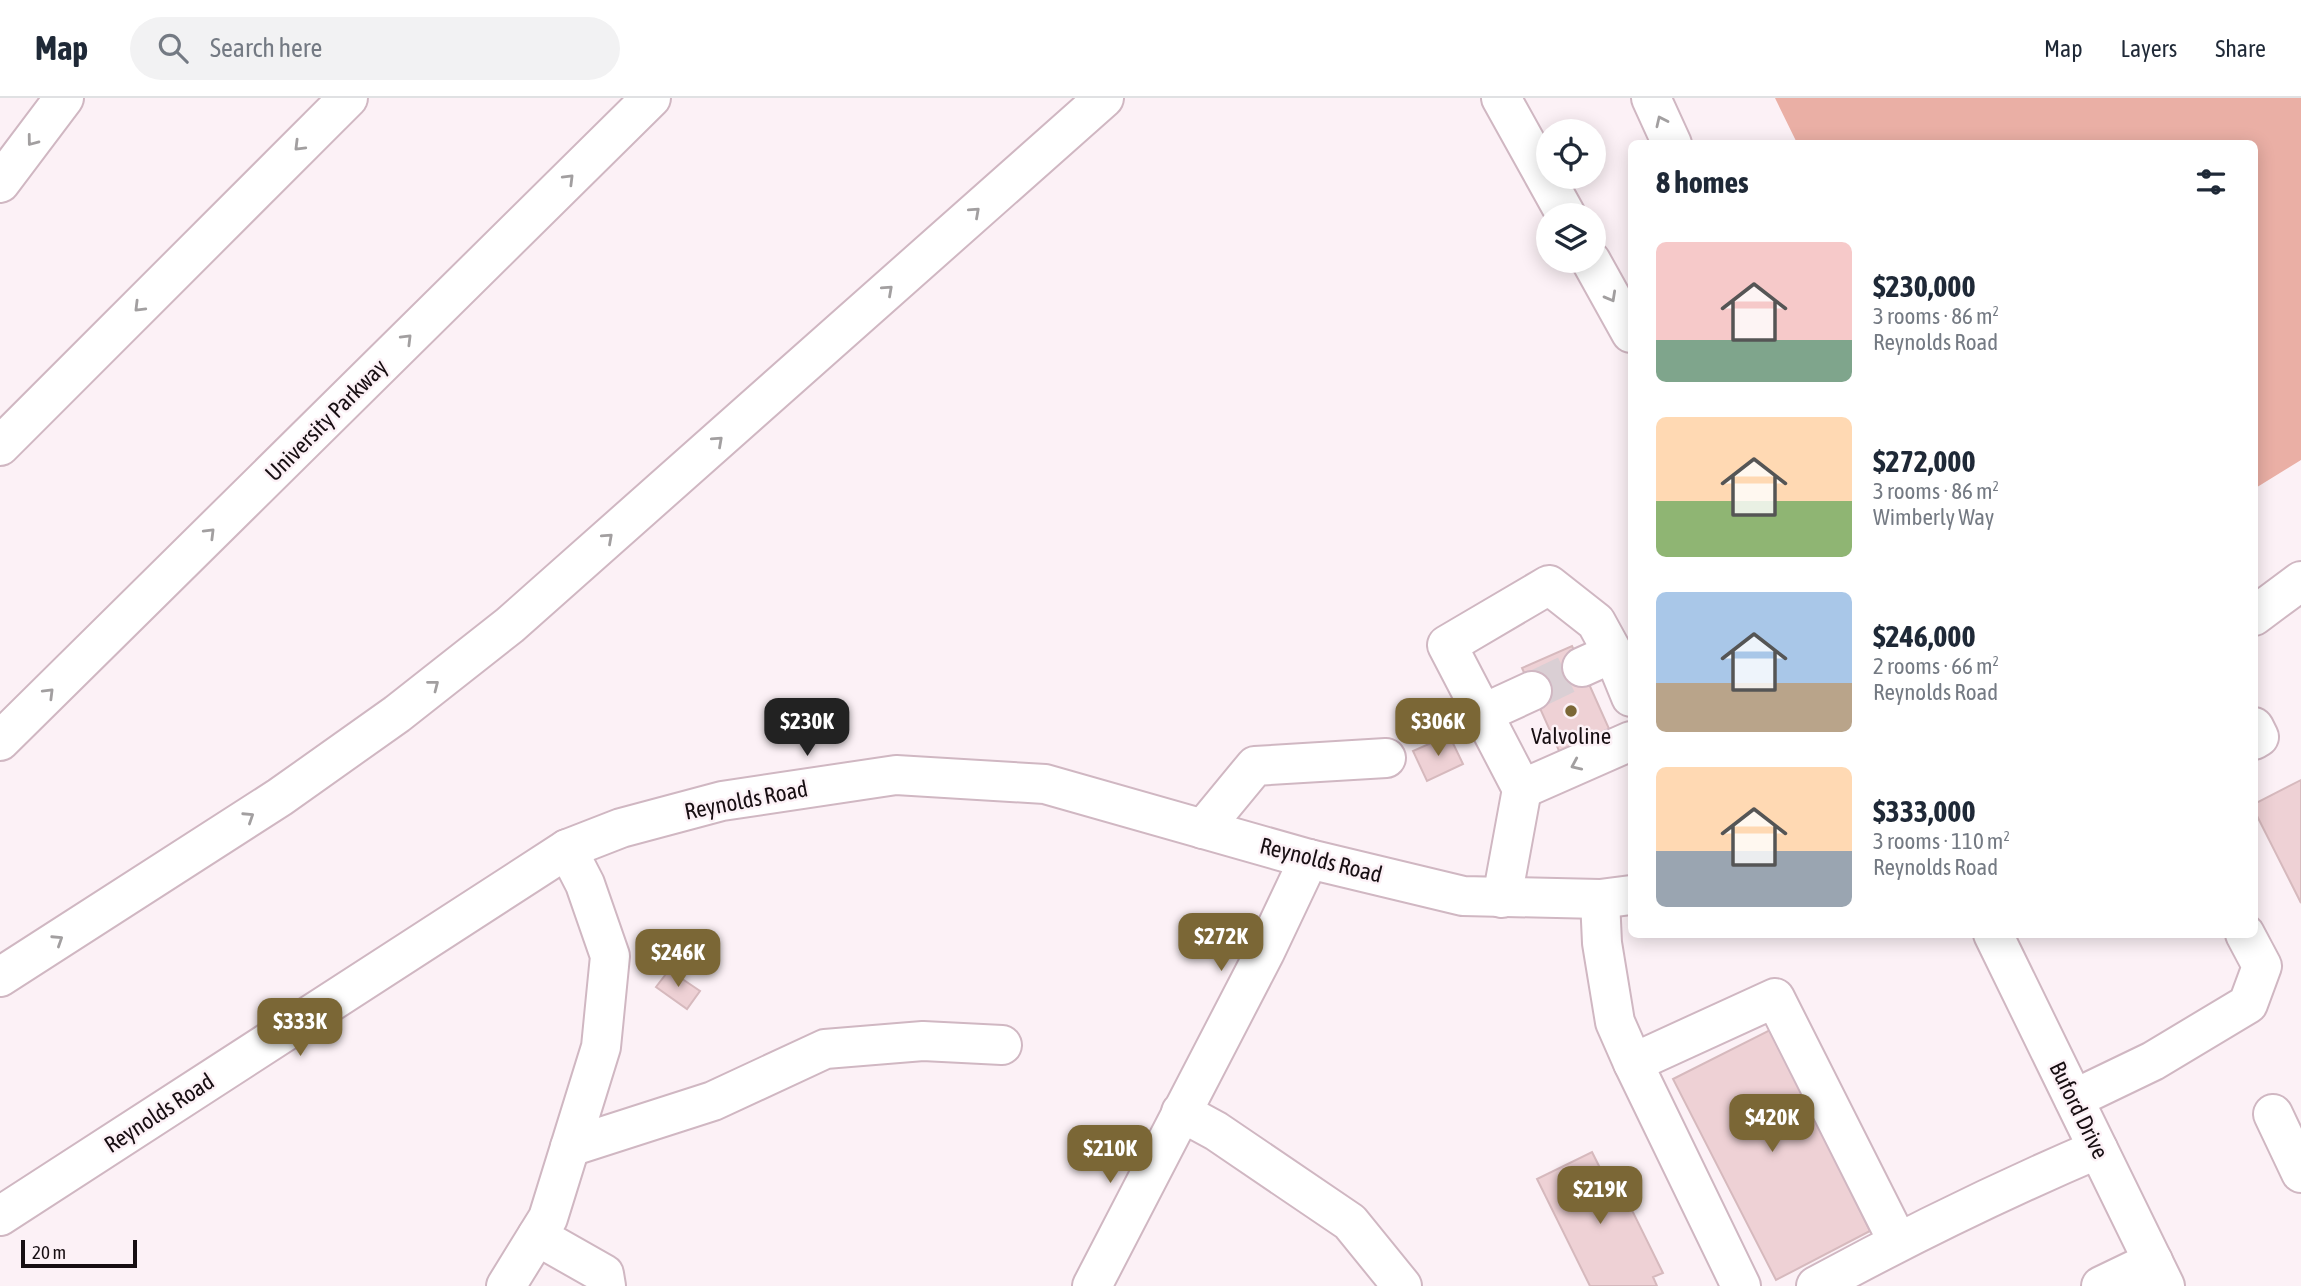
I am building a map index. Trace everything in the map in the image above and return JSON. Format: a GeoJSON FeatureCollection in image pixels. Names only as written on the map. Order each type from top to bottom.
{"type":"FeatureCollection","features":[{"type":"Feature","properties":{"kind":"main road"},"geometry":{"type":"LineString","coordinates":[[0,183],[64,98]]}},
{"type":"Feature","properties":{"kind":"main road"},"geometry":{"type":"LineString","coordinates":[[0,446],[348,98]]}},
{"type":"Feature","properties":{"kind":"main road","name":"University Parkway"},"geometry":{"type":"LineString","coordinates":[[0,741],[651,98]]}},
{"type":"Feature","properties":{"kind":"main road"},"geometry":{"type":"LineString","coordinates":[[0,976],[280,797],[397,715],[500,633],[1104,98]]}},
{"type":"Feature","properties":{"kind":"main road"},"geometry":{"type":"LineString","coordinates":[[1501,98],[1559,203]]}},
{"type":"Feature","properties":{"kind":"main road"},"geometry":{"type":"LineString","coordinates":[[1651,98],[1670,140]]}},
{"type":"Feature","properties":{"kind":"main road"},"geometry":{"type":"LineString","coordinates":[[1598,273],[1628,328]]}},
{"type":"Feature","properties":{"kind":"main road"},"geometry":{"type":"LineString","coordinates":[[2258,613],[2301,582]]}},
{"type":"Feature","properties":{"kind":"main road"},"geometry":{"type":"LineString","coordinates":[[1502,898],[1522,789],[1447,645],[1549,585],[1596,622],[1598,660],[1628,694]]}},
{"type":"Feature","properties":{"kind":"main road"},"geometry":{"type":"LineString","coordinates":[[1482,714],[1532,691]]}},
{"type":"Feature","properties":{"kind":"main road"},"geometry":{"type":"LineString","coordinates":[[1522,789],[1628,742]]}},
{"type":"Feature","properties":{"kind":"main road"},"geometry":{"type":"LineString","coordinates":[[1203,828],[1255,766],[1386,758]]}},
{"type":"Feature","properties":{"kind":"main road","name":"Reynolds Road"},"geometry":{"type":"LineString","coordinates":[[0,1216],[567,849],[621,828],[722,801],[896,775],[1045,784],[1309,859],[1463,896],[1616,897]]}},
{"type":"Feature","properties":{"kind":"main road"},"geometry":{"type":"LineString","coordinates":[[506,1286],[548,1218],[601,1047],[610,956],[585,884],[567,849]]}},
{"type":"Feature","properties":{"kind":"main road"},"geometry":{"type":"LineString","coordinates":[[1092,1286],[1265,952],[1309,859]]}},
{"type":"Feature","properties":{"kind":"main road"},"geometry":{"type":"LineString","coordinates":[[1616,897],[1602,943],[1615,1022],[1741,1286]]}},
{"type":"Feature","properties":{"kind":"main road","name":"Buford Drive"},"geometry":{"type":"LineString","coordinates":[[1995,938],[2159,1274]]}},
{"type":"Feature","properties":{"kind":"main road"},"geometry":{"type":"LineString","coordinates":[[2074,1099],[2152,1061],[2248,1004],[2262,965],[2247,938]]}},
{"type":"Feature","properties":{"kind":"main road"},"geometry":{"type":"LineString","coordinates":[[1633,1063],[1775,998],[1899,1242]]}},
{"type":"Feature","properties":{"kind":"main road"},"geometry":{"type":"LineString","coordinates":[[570,1147],[713,1101],[825,1049],[923,1041],[1002,1045]]}},
{"type":"Feature","properties":{"kind":"main road"},"geometry":{"type":"LineString","coordinates":[[1181,1112],[1216,1131],[1350,1222],[1402,1286]]}},
{"type":"Feature","properties":{"kind":"main road"},"geometry":{"type":"LineString","coordinates":[[2273,1114],[2301,1173]]}},
{"type":"Feature","properties":{"kind":"main road"},"geometry":{"type":"LineString","coordinates":[[1815,1286],[2015,1184],[2098,1149]]}},
{"type":"Feature","properties":{"kind":"main road"},"geometry":{"type":"LineString","coordinates":[[537,1236],[604,1273],[606,1286]]}},
{"type":"Feature","properties":{"kind":"main road"},"geometry":{"type":"LineString","coordinates":[[2101,1286],[2159,1274]]}},
{"type":"Feature","properties":{"kind":"shaded area"},"geometry":{"type":"Polygon","coordinates":[[[1775,98],[2301,98],[2301,460],[2258,487],[2258,140],[1796,140],[1775,98]]]}},
{"type":"Feature","properties":{"kind":"building","name":"Valvoline"},"geometry":{"type":"Polygon","coordinates":[[[1572,646],[1610,731],[1560,753],[1522,668],[1572,646]]]}},
{"type":"Feature","properties":{"kind":"building"},"geometry":{"type":"Polygon","coordinates":[[[1439,702],[1452,727],[1418,743],[1406,718],[1439,702]]]}},
{"type":"Feature","properties":{"kind":"building"},"geometry":{"type":"Polygon","coordinates":[[[1449,735],[1463,764],[1427,781],[1413,751],[1449,735]]]}},
{"type":"Feature","properties":{"kind":"building"},"geometry":{"type":"Polygon","coordinates":[[[2301,780],[2301,903],[2258,818],[2258,802],[2301,780]]]}},
{"type":"Feature","properties":{"kind":"building"},"geometry":{"type":"Polygon","coordinates":[[[669,970],[700,991],[687,1009],[656,987],[669,970]]]}},
{"type":"Feature","properties":{"kind":"building"},"geometry":{"type":"Polygon","coordinates":[[[1772,1029],[1870,1231],[1776,1280],[1673,1079],[1772,1029]]]}},
{"type":"Feature","properties":{"kind":"building"},"geometry":{"type":"Polygon","coordinates":[[[1592,1152],[1615,1198],[1624,1194],[1663,1273],[1653,1277],[1657,1286],[1590,1286],[1537,1179],[1592,1152]]]}},
{"type":"Feature","properties":{"kind":"tunnel"},"geometry":{"type":"LineString","coordinates":[[1532,691],[1582,667]]}},
{"type":"Feature","properties":{"kind":"place","name":"Valvoline"},"geometry":{"type":"Point","coordinates":[1571,711]}}]}
